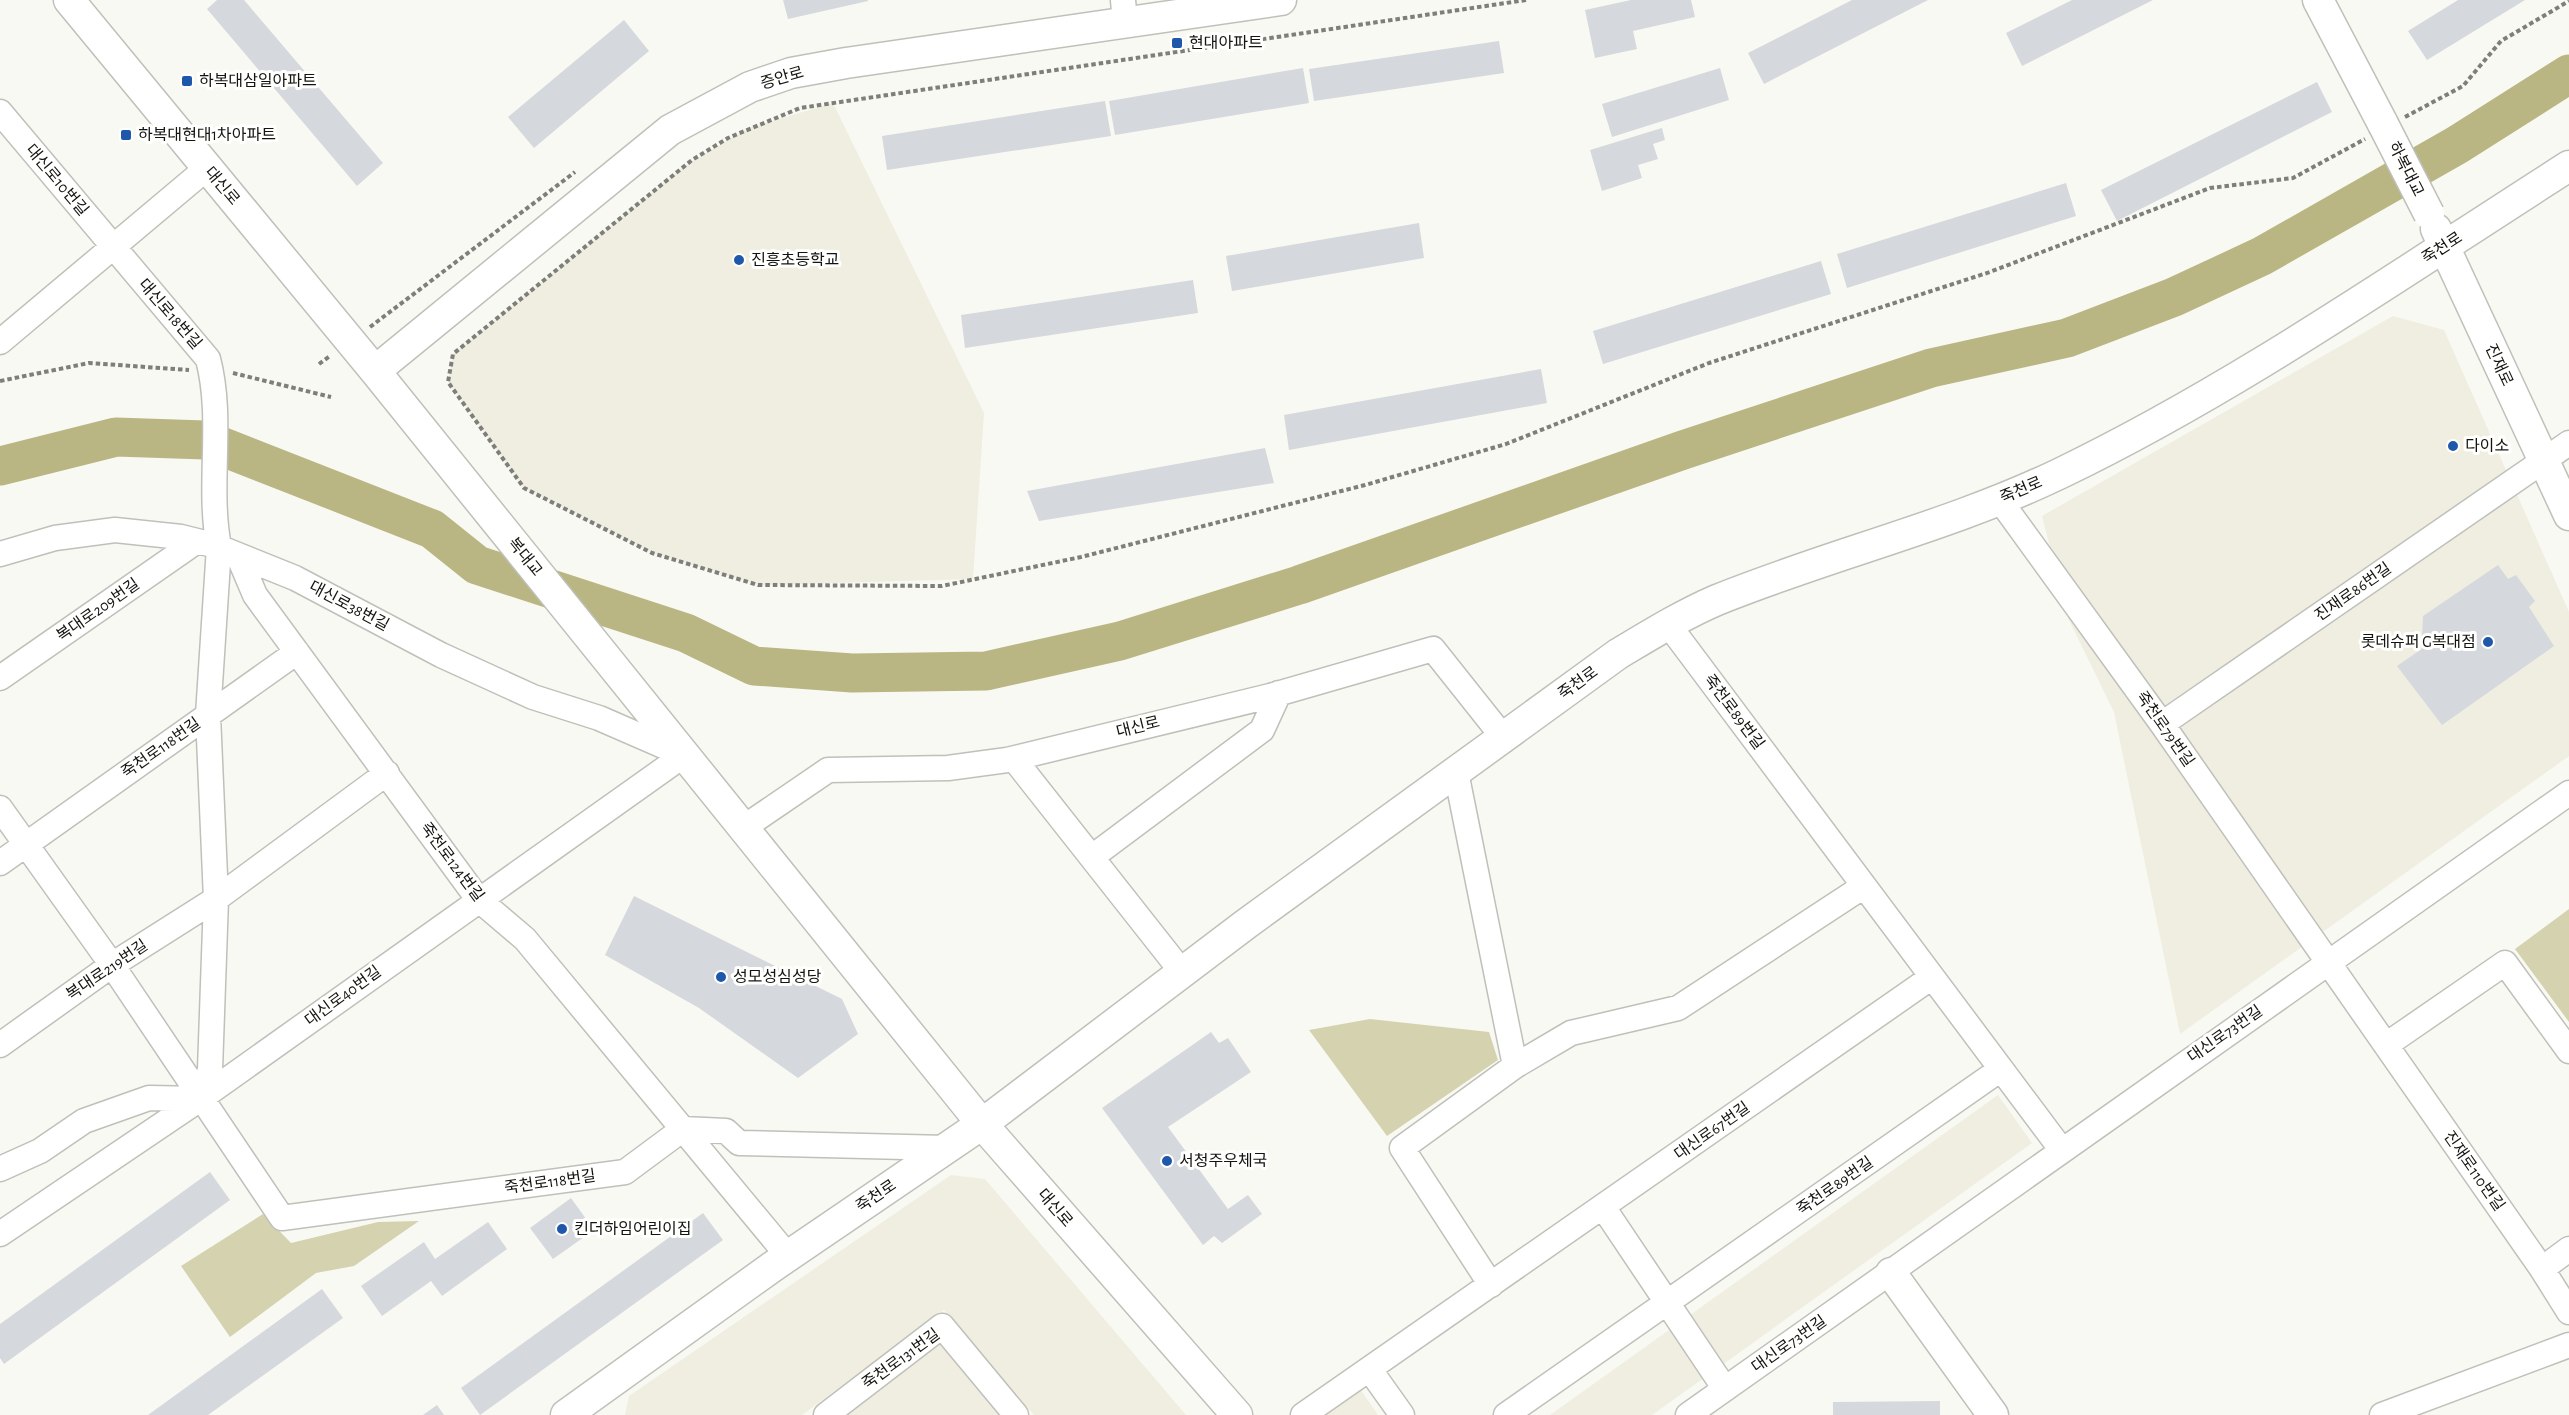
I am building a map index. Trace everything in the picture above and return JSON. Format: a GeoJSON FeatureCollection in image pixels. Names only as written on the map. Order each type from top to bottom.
{"type":"FeatureCollection","features":[{"type":"Feature","properties":{"kind":"street","name":"대신로"},"geometry":{"type":"LineString","coordinates":[[69,0],[375,371]]}},
{"type":"Feature","properties":{"kind":"street","name":"증안로"},"geometry":{"type":"LineString","coordinates":[[375,371],[670,130],[750,87],[790,73],[1124,11],[1281,0]]}},
{"type":"Feature","properties":{"kind":"street"},"geometry":{"type":"LineString","coordinates":[[2318,0],[2387,126]]}},
{"type":"Feature","properties":{"kind":"street","name":"대신로10번길"},"geometry":{"type":"LineString","coordinates":[[0,112],[113,248]]}},
{"type":"Feature","properties":{"kind":"street","name":"하복대교"},"geometry":{"type":"LineString","coordinates":[[2387,126],[2429,214]]}},
{"type":"Feature","properties":{"kind":"street","name":"죽천로"},"geometry":{"type":"LineString","coordinates":[[586,1409],[788,1256],[982,1124],[1182,972],[1618,654],[1668,624],[1717,601],[1999,499],[2060,474],[2156,424],[2372,293],[2569,166]]}},
{"type":"Feature","properties":{"kind":"street"},"geometry":{"type":"LineString","coordinates":[[0,342],[207,168]]}},
{"type":"Feature","properties":{"kind":"street","name":"진재로"},"geometry":{"type":"LineString","coordinates":[[2429,214],[2569,515]]}},
{"type":"Feature","properties":{"kind":"street","name":"대신로18번길"},"geometry":{"type":"LineString","coordinates":[[113,248],[208,359],[213,379]]}},
{"type":"Feature","properties":{"kind":"street","name":"복대교"},"geometry":{"type":"LineString","coordinates":[[375,371],[680,749]]}},
{"type":"Feature","properties":{"kind":"street"},"geometry":{"type":"LineString","coordinates":[[0,1169],[40,1151],[84,1121],[149,1098],[200,1099],[210,1070],[216,899],[208,715],[218,548],[214,522],[213,379]]}},
{"type":"Feature","properties":{"kind":"street","name":"진재로86번길"},"geometry":{"type":"LineString","coordinates":[[2162,724],[2569,443]]}},
{"type":"Feature","properties":{"kind":"street","name":"죽천로79번길"},"geometry":{"type":"LineString","coordinates":[[1999,499],[2162,724],[2328,962]]}},
{"type":"Feature","properties":{"kind":"street","name":"대신로38번길"},"geometry":{"type":"LineString","coordinates":[[0,554],[55,538],[115,530],[218,548],[296,578],[441,655],[533,698],[599,718],[680,749]]}},
{"type":"Feature","properties":{"kind":"street","name":"죽천로124번길"},"geometry":{"type":"LineString","coordinates":[[218,548],[387,773],[478,899],[525,939],[788,1256]]}},
{"type":"Feature","properties":{"kind":"street","name":"복대로209번길"},"geometry":{"type":"LineString","coordinates":[[0,678],[218,548]]}},
{"type":"Feature","properties":{"kind":"street","name":"죽천로89번길"},"geometry":{"type":"LineString","coordinates":[[1668,624],[2061,1149]]}},
{"type":"Feature","properties":{"kind":"street","name":"대신로"},"geometry":{"type":"LineString","coordinates":[[743,828],[828,770],[948,768],[1014,759],[1279,693],[1433,649],[1503,737]]}},
{"type":"Feature","properties":{"kind":"street","name":"죽천로118번길"},"geometry":{"type":"LineString","coordinates":[[26,844],[297,652]]}},
{"type":"Feature","properties":{"kind":"street"},"geometry":{"type":"LineString","coordinates":[[1092,857],[1262,730],[1279,693]]}},
{"type":"Feature","properties":{"kind":"street","name":"대신로"},"geometry":{"type":"LineString","coordinates":[[680,749],[982,1124],[1237,1415]]}},
{"type":"Feature","properties":{"kind":"street","name":"대신로40번길"},"geometry":{"type":"LineString","coordinates":[[0,1234],[200,1099],[478,899],[680,749]]}},
{"type":"Feature","properties":{"kind":"street"},"geometry":{"type":"LineString","coordinates":[[1014,759],[1182,972]]}},
{"type":"Feature","properties":{"kind":"street"},"geometry":{"type":"LineString","coordinates":[[1456,772],[1515,1066]]}},
{"type":"Feature","properties":{"kind":"street","name":"복대로219번길"},"geometry":{"type":"LineString","coordinates":[[0,1045],[112,965],[216,899],[387,773]]}},
{"type":"Feature","properties":{"kind":"street","name":"대신로73번길"},"geometry":{"type":"LineString","coordinates":[[1688,1415],[1891,1274],[2061,1149],[2328,962],[2566,802]]}},
{"type":"Feature","properties":{"kind":"street","name":"죽천로118번길"},"geometry":{"type":"LineString","coordinates":[[0,808],[112,965],[282,1218],[625,1172],[683,1129]]}},
{"type":"Feature","properties":{"kind":"street"},"geometry":{"type":"LineString","coordinates":[[0,863],[26,844]]}},
{"type":"Feature","properties":{"kind":"street"},"geometry":{"type":"LineString","coordinates":[[1491,1285],[1402,1148],[1515,1066],[1570,1033],[1678,1008],[1864,886]]}},
{"type":"Feature","properties":{"kind":"street","name":"진재로110번길"},"geometry":{"type":"LineString","coordinates":[[2328,962],[2542,1269],[2569,1312]]}},
{"type":"Feature","properties":{"kind":"street"},"geometry":{"type":"LineString","coordinates":[[2386,1046],[2505,963],[2569,1051]]}},
{"type":"Feature","properties":{"kind":"street","name":"대신로67번길"},"geometry":{"type":"LineString","coordinates":[[1303,1415],[1932,977]]}},
{"type":"Feature","properties":{"kind":"street","name":"죽천로89번길"},"geometry":{"type":"LineString","coordinates":[[1668,1302],[2001,1069]]}},
{"type":"Feature","properties":{"kind":"street"},"geometry":{"type":"LineString","coordinates":[[683,1129],[726,1131],[740,1143],[946,1148]]}},
{"type":"Feature","properties":{"kind":"street"},"geometry":{"type":"LineString","coordinates":[[1603,1207],[1725,1389]]}},
{"type":"Feature","properties":{"kind":"street"},"geometry":{"type":"LineString","coordinates":[[2542,1269],[2569,1248]]}},
{"type":"Feature","properties":{"kind":"street"},"geometry":{"type":"LineString","coordinates":[[1891,1274],[1993,1415]]}},
{"type":"Feature","properties":{"kind":"street"},"geometry":{"type":"LineString","coordinates":[[1506,1415],[1668,1302]]}},
{"type":"Feature","properties":{"kind":"street","name":"죽천로131번길"},"geometry":{"type":"LineString","coordinates":[[826,1415],[942,1326],[1016,1415]]}},
{"type":"Feature","properties":{"kind":"street"},"geometry":{"type":"LineString","coordinates":[[2382,1415],[2569,1345]]}},
{"type":"Feature","properties":{"kind":"street"},"geometry":{"type":"LineString","coordinates":[[1370,1370],[1402,1415]]}},
{"type":"Feature","properties":{"kind":"path"},"geometry":{"type":"LineString","coordinates":[[1527,0],[800,108],[738,133],[692,160],[453,354],[448,382],[524,488],[652,553],[758,585],[942,586],[1081,557],[1365,485],[1506,444],[1709,363],[1987,273],[2210,188],[2294,178],[2463,86],[2501,41],[2569,1]]}},
{"type":"Feature","properties":{"kind":"path"},"geometry":{"type":"LineString","coordinates":[[0,381],[89,363],[213,379],[231,373],[331,396]]}},
{"type":"Feature","properties":{"kind":"shaded area","name":"진흥초등학교"},"geometry":{"type":"Polygon","coordinates":[[[833,103],[984,413],[973,579],[758,585],[652,553],[524,488],[448,382],[453,354],[683,167],[748,128],[833,103]]]}},
{"type":"Feature","properties":{"kind":"shaded area"},"geometry":{"type":"Polygon","coordinates":[[[2393,316],[2444,330],[2569,612],[2569,756],[2180,1034],[2114,712],[2068,618],[2042,516],[2393,316]]]}},
{"type":"Feature","properties":{"kind":"shaded area"},"geometry":{"type":"Polygon","coordinates":[[[2569,909],[2569,1022],[2515,949],[2569,909]]]}},
{"type":"Feature","properties":{"kind":"shaded area"},"geometry":{"type":"Polygon","coordinates":[[[1370,1019],[1489,1032],[1498,1060],[1387,1136],[1309,1030],[1370,1019]]]}},
{"type":"Feature","properties":{"kind":"shaded area"},"geometry":{"type":"Polygon","coordinates":[[[1998,1095],[2032,1143],[1652,1415],[1550,1415],[1998,1095]]]}},
{"type":"Feature","properties":{"kind":"shaded area"},"geometry":{"type":"Polygon","coordinates":[[[951,1175],[985,1179],[1186,1415],[1034,1415],[944,1310],[802,1415],[625,1415],[629,1396],[951,1175]]]}},
{"type":"Feature","properties":{"kind":"shaded area"},"geometry":{"type":"Polygon","coordinates":[[[263,1214],[291,1243],[378,1222],[419,1221],[354,1266],[316,1273],[230,1337],[181,1266],[263,1214]]]}},
{"type":"Feature","properties":{"kind":"shaded area"},"geometry":{"type":"Polygon","coordinates":[[[947,1335],[1017,1415],[844,1415],[947,1335]]]}},
{"type":"Feature","properties":{"kind":"shaded area"},"geometry":{"type":"Polygon","coordinates":[[[1358,1386],[1378,1415],[1318,1415],[1358,1386]]]}},
{"type":"Feature","properties":{"kind":"building"},"geometry":{"type":"Polygon","coordinates":[[[217,0],[244,0],[383,163],[357,186],[207,9],[217,0]]]}},
{"type":"Feature","properties":{"kind":"building"},"geometry":{"type":"Polygon","coordinates":[[[783,0],[868,0],[868,1],[788,19],[783,0]]]}},
{"type":"Feature","properties":{"kind":"building"},"geometry":{"type":"Polygon","coordinates":[[[1631,0],[1691,0],[1695,17],[1633,31],[1637,49],[1595,58],[1585,10],[1631,0]]]}},
{"type":"Feature","properties":{"kind":"building"},"geometry":{"type":"Polygon","coordinates":[[[1852,0],[1928,0],[1764,84],[1748,53],[1852,0]]]}},
{"type":"Feature","properties":{"kind":"building"},"geometry":{"type":"Polygon","coordinates":[[[2072,0],[2153,0],[2022,66],[2006,33],[2072,0]]]}},
{"type":"Feature","properties":{"kind":"building"},"geometry":{"type":"Polygon","coordinates":[[[2458,0],[2525,0],[2427,60],[2408,31],[2458,0]]]}},
{"type":"Feature","properties":{"kind":"building"},"geometry":{"type":"Polygon","coordinates":[[[624,20],[649,51],[534,148],[508,117],[624,20]]]}},
{"type":"Feature","properties":{"kind":"building"},"geometry":{"type":"Polygon","coordinates":[[[1499,41],[1504,73],[1314,101],[1309,69],[1499,41]]]}},
{"type":"Feature","properties":{"kind":"building"},"geometry":{"type":"Polygon","coordinates":[[[1303,68],[1309,103],[1115,135],[1109,101],[1303,68]]]}},
{"type":"Feature","properties":{"kind":"building"},"geometry":{"type":"Polygon","coordinates":[[[1720,68],[1729,100],[1612,137],[1602,104],[1720,68]]]}},
{"type":"Feature","properties":{"kind":"building"},"geometry":{"type":"Polygon","coordinates":[[[2317,82],[2332,112],[2117,221],[2101,190],[2317,82]]]}},
{"type":"Feature","properties":{"kind":"building"},"geometry":{"type":"Polygon","coordinates":[[[1105,101],[1111,136],[887,170],[882,136],[1105,101]]]}},
{"type":"Feature","properties":{"kind":"building"},"geometry":{"type":"Polygon","coordinates":[[[1662,128],[1665,140],[1653,144],[1658,159],[1638,165],[1642,178],[1602,191],[1590,150],[1662,128]]]}},
{"type":"Feature","properties":{"kind":"building"},"geometry":{"type":"Polygon","coordinates":[[[2066,183],[2076,216],[1847,288],[1837,254],[2066,183]]]}},
{"type":"Feature","properties":{"kind":"building"},"geometry":{"type":"Polygon","coordinates":[[[1419,223],[1424,258],[1232,291],[1226,256],[1419,223]]]}},
{"type":"Feature","properties":{"kind":"building"},"geometry":{"type":"Polygon","coordinates":[[[1821,261],[1831,294],[1603,364],[1593,331],[1821,261]]]}},
{"type":"Feature","properties":{"kind":"building"},"geometry":{"type":"Polygon","coordinates":[[[1193,280],[1198,313],[965,348],[961,315],[1193,280]]]}},
{"type":"Feature","properties":{"kind":"building"},"geometry":{"type":"Polygon","coordinates":[[[1541,369],[1547,403],[1289,450],[1284,415],[1541,369]]]}},
{"type":"Feature","properties":{"kind":"building"},"geometry":{"type":"Polygon","coordinates":[[[1265,448],[1274,483],[1039,521],[1027,491],[1265,448]]]}},
{"type":"Feature","properties":{"kind":"building","name":"롯데슈퍼 G복대점"},"geometry":{"type":"Polygon","coordinates":[[[2498,565],[2508,579],[2516,575],[2535,601],[2529,607],[2554,646],[2442,725],[2397,666],[2426,646],[2422,639],[2423,616],[2498,565]]]}},
{"type":"Feature","properties":{"kind":"building","name":"성모성심성당"},"geometry":{"type":"Polygon","coordinates":[[[634,896],[842,999],[858,1034],[798,1078],[699,1008],[605,955],[634,896]]]}},
{"type":"Feature","properties":{"kind":"building","name":"서청주우체국"},"geometry":{"type":"Polygon","coordinates":[[[1211,1032],[1219,1043],[1228,1038],[1251,1072],[1168,1127],[1228,1209],[1248,1195],[1262,1214],[1222,1243],[1214,1236],[1203,1245],[1102,1108],[1211,1032]]]}},
{"type":"Feature","properties":{"kind":"building"},"geometry":{"type":"Polygon","coordinates":[[[210,1172],[230,1200],[4,1364],[0,1358],[0,1324],[210,1172]]]}},
{"type":"Feature","properties":{"kind":"building","name":"킨더하임어린이집"},"geometry":{"type":"Polygon","coordinates":[[[571,1198],[594,1230],[553,1259],[530,1228],[571,1198]]]}},
{"type":"Feature","properties":{"kind":"building"},"geometry":{"type":"Polygon","coordinates":[[[703,1213],[723,1240],[480,1415],[461,1388],[703,1213]]]}},
{"type":"Feature","properties":{"kind":"building"},"geometry":{"type":"Polygon","coordinates":[[[488,1222],[507,1249],[442,1296],[431,1281],[382,1316],[361,1286],[424,1242],[435,1259],[488,1222]]]}},
{"type":"Feature","properties":{"kind":"building"},"geometry":{"type":"Polygon","coordinates":[[[322,1289],[343,1318],[208,1415],[148,1415],[322,1289]]]}},
{"type":"Feature","properties":{"kind":"building"},"geometry":{"type":"Polygon","coordinates":[[[1940,1401],[1940,1415],[1833,1415],[1833,1402],[1940,1401]]]}},
{"type":"Feature","properties":{"kind":"building"},"geometry":{"type":"Polygon","coordinates":[[[437,1405],[444,1415],[423,1415],[437,1405]]]}},
{"type":"Feature","properties":{"kind":"waterway"},"geometry":{"type":"LineString","coordinates":[[0,466],[116,437],[205,440],[432,529],[477,565],[686,633],[754,666],[852,673],[986,671],[1120,641],[1299,585],[1683,450],[1931,368],[2067,338],[2174,297],[2262,256],[2457,145],[2569,74]]}},
{"type":"Feature","properties":{"kind":"place","name":"현대아파트"},"geometry":{"type":"Point","coordinates":[1177,43]}},
{"type":"Feature","properties":{"kind":"place","name":"하복대삼일아파트"},"geometry":{"type":"Point","coordinates":[187,81]}},
{"type":"Feature","properties":{"kind":"place","name":"하복대현대1차아파트"},"geometry":{"type":"Point","coordinates":[126,135]}},
{"type":"Feature","properties":{"kind":"place","name":"진흥초등학교"},"geometry":{"type":"Point","coordinates":[739,260]}},
{"type":"Feature","properties":{"kind":"place","name":"다이소"},"geometry":{"type":"Point","coordinates":[2453,446]}},
{"type":"Feature","properties":{"kind":"place","name":"롯데슈퍼 G복대점"},"geometry":{"type":"Point","coordinates":[2488,642]}},
{"type":"Feature","properties":{"kind":"place","name":"성모성심성당"},"geometry":{"type":"Point","coordinates":[721,977]}},
{"type":"Feature","properties":{"kind":"place","name":"서청주우체국"},"geometry":{"type":"Point","coordinates":[1167,1161]}},
{"type":"Feature","properties":{"kind":"place","name":"킨더하임어린이집"},"geometry":{"type":"Point","coordinates":[562,1229]}}]}
